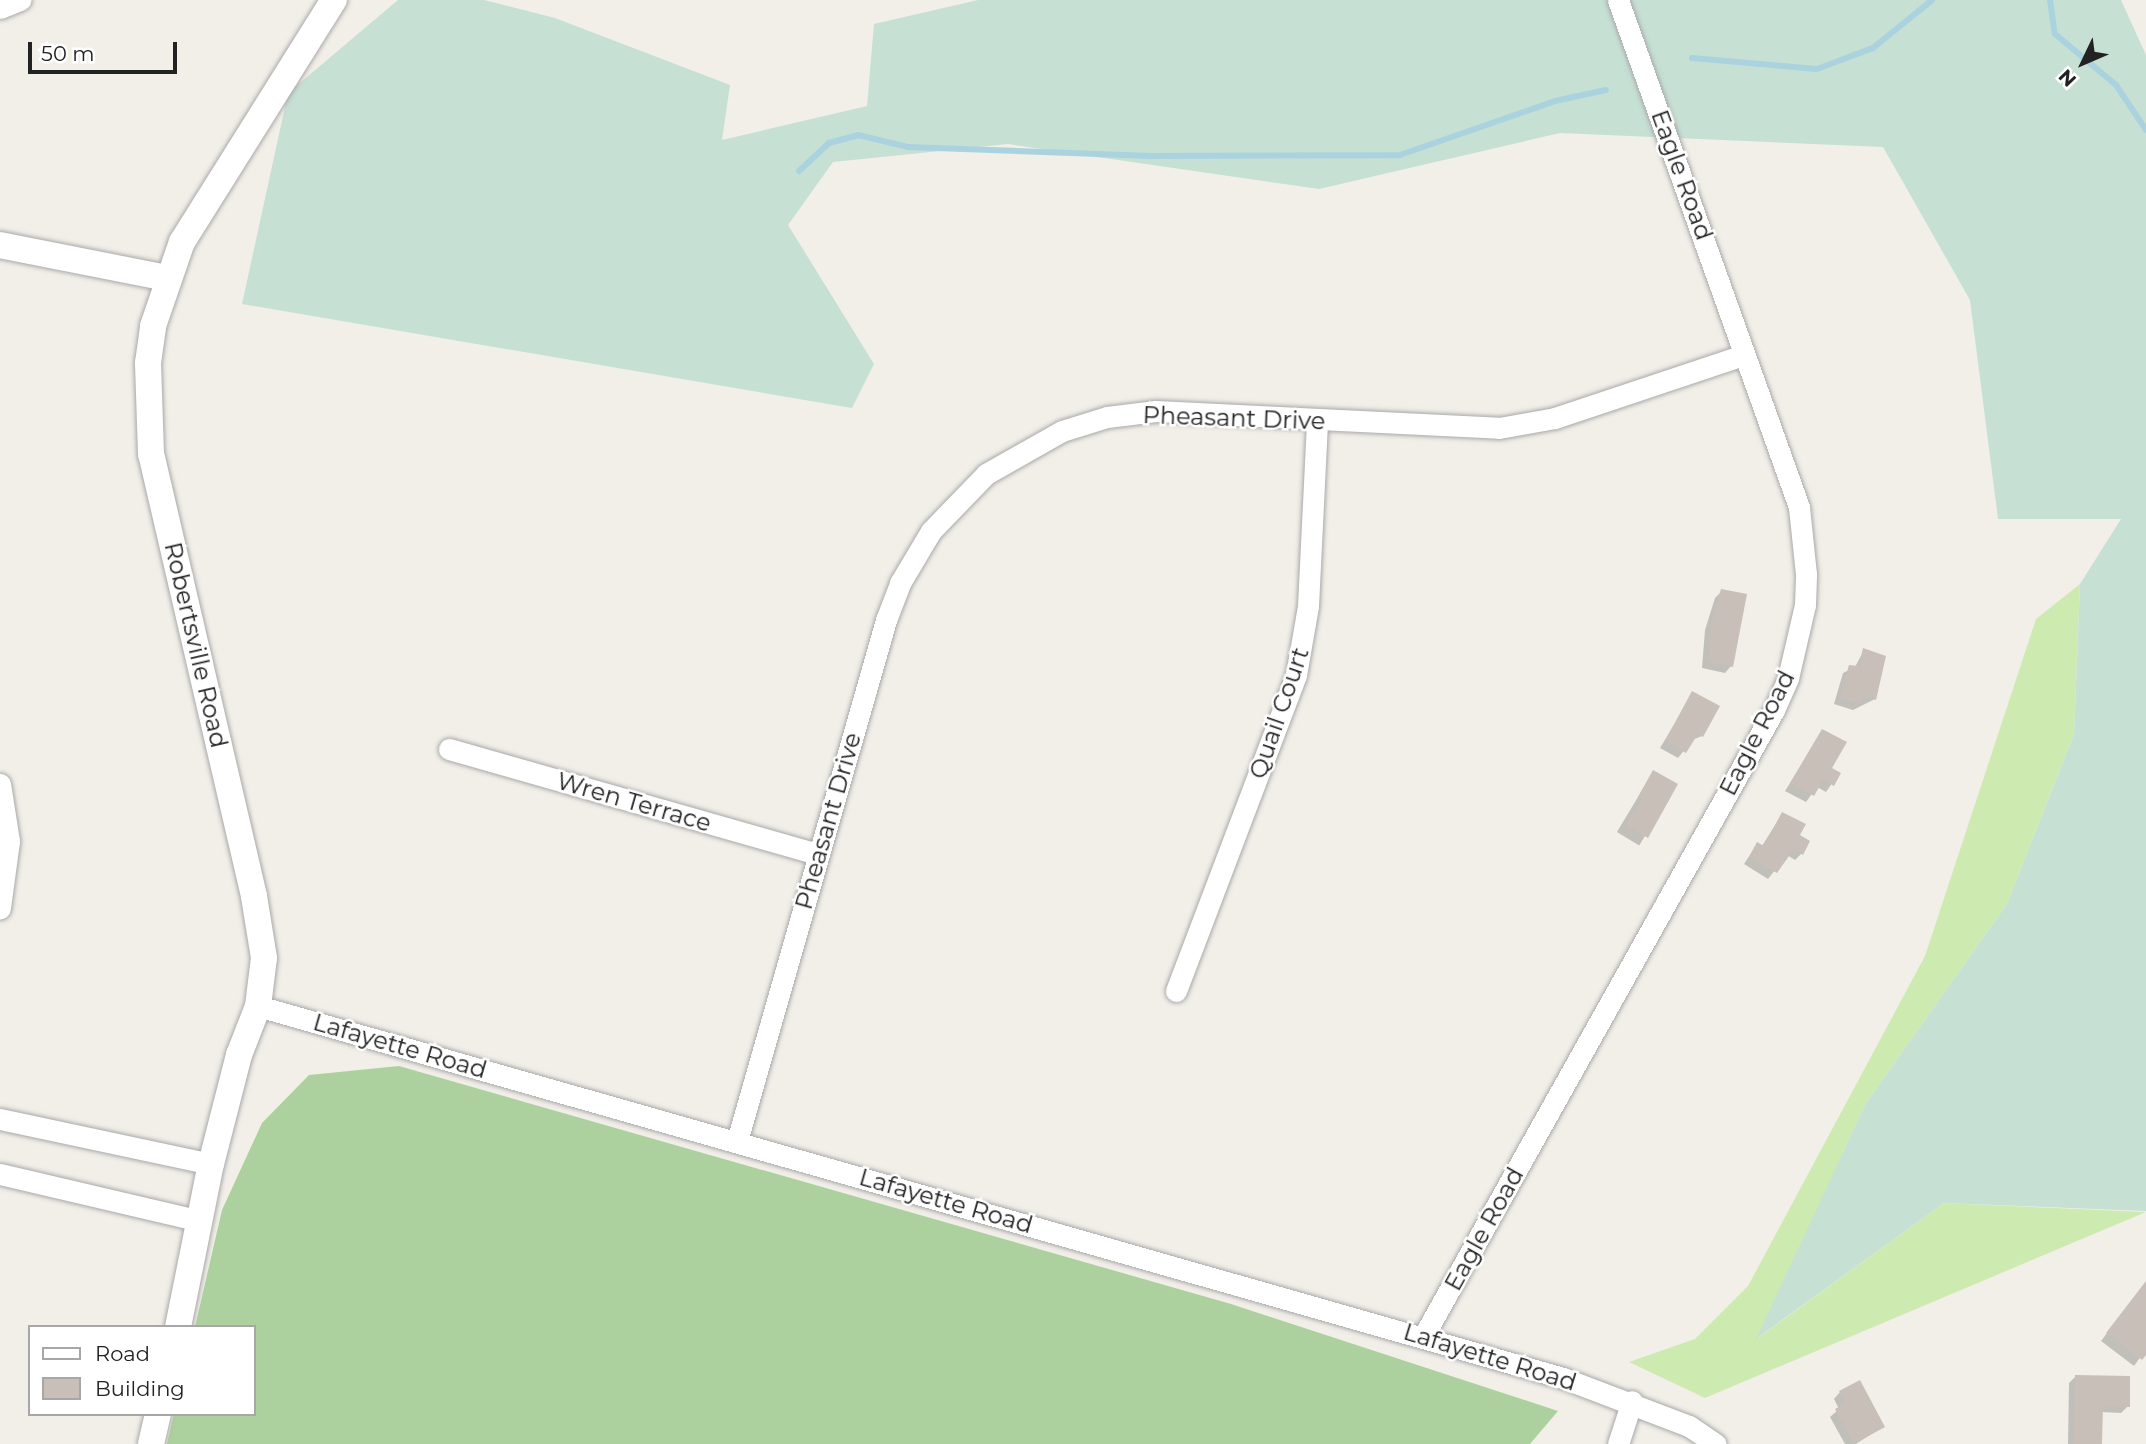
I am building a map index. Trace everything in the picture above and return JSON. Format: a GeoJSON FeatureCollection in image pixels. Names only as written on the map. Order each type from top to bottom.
{"type":"FeatureCollection","features":[{"type":"Feature","properties":{"kind":"street"},"geometry":{"type":"LineString","coordinates":[[0,8],[20,0]]}},
{"type":"Feature","properties":{"kind":"street","name":"Robertsville Road"},"geometry":{"type":"LineString","coordinates":[[178,1325],[211,1164],[239,1055],[258,1006],[264,958],[254,896],[149,434],[148,363],[167,278],[181,242],[334,0]]}},
{"type":"Feature","properties":{"kind":"street","name":"Eagle Road"},"geometry":{"type":"LineString","coordinates":[[1423,1337],[1788,678],[1805,605],[1804,536],[1794,494],[1618,0]]}},
{"type":"Feature","properties":{"kind":"street"},"geometry":{"type":"LineString","coordinates":[[0,245],[167,278]]}},
{"type":"Feature","properties":{"kind":"street","name":"Pheasant Drive"},"geometry":{"type":"LineString","coordinates":[[737,1141],[818,854],[900,583],[931,531],[986,474],[1062,431],[1107,417],[1156,411],[1480,429],[1526,424],[1743,355]]}},
{"type":"Feature","properties":{"kind":"street","name":"Quail Court"},"geometry":{"type":"LineString","coordinates":[[1176,990],[1296,675],[1308,606],[1317,421]]}},
{"type":"Feature","properties":{"kind":"street","name":"Wren Terrace"},"geometry":{"type":"LineString","coordinates":[[449,749],[818,854]]}},
{"type":"Feature","properties":{"kind":"street"},"geometry":{"type":"LineString","coordinates":[[0,783],[9,841],[0,908]]}},
{"type":"Feature","properties":{"kind":"street","name":"Lafayette Road"},"geometry":{"type":"LineString","coordinates":[[258,1006],[1423,1337],[1632,1401],[1689,1426],[1716,1444]]}},
{"type":"Feature","properties":{"kind":"street"},"geometry":{"type":"LineString","coordinates":[[0,1120],[211,1164]]}},
{"type":"Feature","properties":{"kind":"street"},"geometry":{"type":"LineString","coordinates":[[0,1174],[200,1222]]}},
{"type":"Feature","properties":{"kind":"street"},"geometry":{"type":"LineString","coordinates":[[1618,1444],[1632,1401]]}},
{"type":"Feature","properties":{"kind":"street"},"geometry":{"type":"LineString","coordinates":[[151,1444],[158,1416]]}},
{"type":"Feature","properties":{"kind":"green space"},"geometry":{"type":"Polygon","coordinates":[[[398,0],[484,0],[555,18],[730,85],[722,140],[867,106],[874,24],[978,0],[2121,0],[2146,55],[2146,1211],[1944,1203],[1756,1339],[1866,1103],[2007,904],[2074,734],[2080,584],[2121,519],[1998,519],[1970,300],[1883,147],[1560,133],[1319,189],[1008,144],[833,162],[788,225],[874,364],[852,408],[242,304],[288,93],[398,0]]]}},
{"type":"Feature","properties":{"kind":"green space"},"geometry":{"type":"Polygon","coordinates":[[[2080,584],[2074,734],[2007,904],[1866,1103],[1758,1338],[1944,1203],[2146,1212],[1705,1398],[1629,1362],[1695,1339],[1748,1286],[1925,956],[2036,619],[2080,584]]]}},
{"type":"Feature","properties":{"kind":"green space"},"geometry":{"type":"Polygon","coordinates":[[[399,1066],[1231,1304],[1558,1411],[1530,1444],[167,1444],[174,1416],[256,1416],[256,1325],[195,1325],[222,1210],[262,1123],[309,1075],[399,1066]]]}},
{"type":"Feature","properties":{"kind":"building"},"geometry":{"type":"Polygon","coordinates":[[[1721,589],[1747,594],[1733,667],[1708,662],[1711,622],[1721,589]]]}},
{"type":"Feature","properties":{"kind":"building"},"geometry":{"type":"Polygon","coordinates":[[[1863,648],[1886,656],[1876,700],[1863,695],[1861,704],[1840,698],[1849,665],[1859,666],[1863,648]]]}},
{"type":"Feature","properties":{"kind":"building"},"geometry":{"type":"Polygon","coordinates":[[[1692,691],[1720,706],[1703,737],[1698,734],[1686,753],[1665,741],[1692,691]]]}},
{"type":"Feature","properties":{"kind":"building"},"geometry":{"type":"Polygon","coordinates":[[[1822,729],[1847,742],[1832,768],[1841,773],[1834,786],[1823,780],[1814,796],[1790,783],[1822,729]]]}},
{"type":"Feature","properties":{"kind":"building"},"geometry":{"type":"Polygon","coordinates":[[[1653,770],[1678,784],[1648,838],[1625,825],[1642,799],[1638,797],[1653,770]]]}},
{"type":"Feature","properties":{"kind":"building"},"geometry":{"type":"Polygon","coordinates":[[[1782,812],[1806,824],[1800,835],[1810,841],[1803,855],[1794,849],[1777,873],[1749,857],[1757,842],[1764,846],[1782,812]]]}},
{"type":"Feature","properties":{"kind":"building"},"geometry":{"type":"Polygon","coordinates":[[[2146,1281],[2146,1355],[2142,1360],[2106,1333],[2146,1281]]]}},
{"type":"Feature","properties":{"kind":"building"},"geometry":{"type":"Polygon","coordinates":[[[2075,1375],[2130,1376],[2130,1407],[2103,1406],[2102,1444],[2074,1444],[2075,1375]]]}},
{"type":"Feature","properties":{"kind":"building"},"geometry":{"type":"Polygon","coordinates":[[[1860,1380],[1885,1427],[1854,1444],[1835,1409],[1846,1403],[1839,1391],[1860,1380]]]}},
{"type":"Feature","properties":{"kind":"waterway"},"geometry":{"type":"LineString","coordinates":[[1692,58],[1817,69],[1873,48],[1932,0]]}},
{"type":"Feature","properties":{"kind":"waterway"},"geometry":{"type":"LineString","coordinates":[[2050,0],[2055,34],[2116,85],[2146,130]]}},
{"type":"Feature","properties":{"kind":"waterway"},"geometry":{"type":"LineString","coordinates":[[799,171],[829,143],[858,135],[908,147],[1152,156],[1400,155],[1555,101],[1606,90]]}}]}
